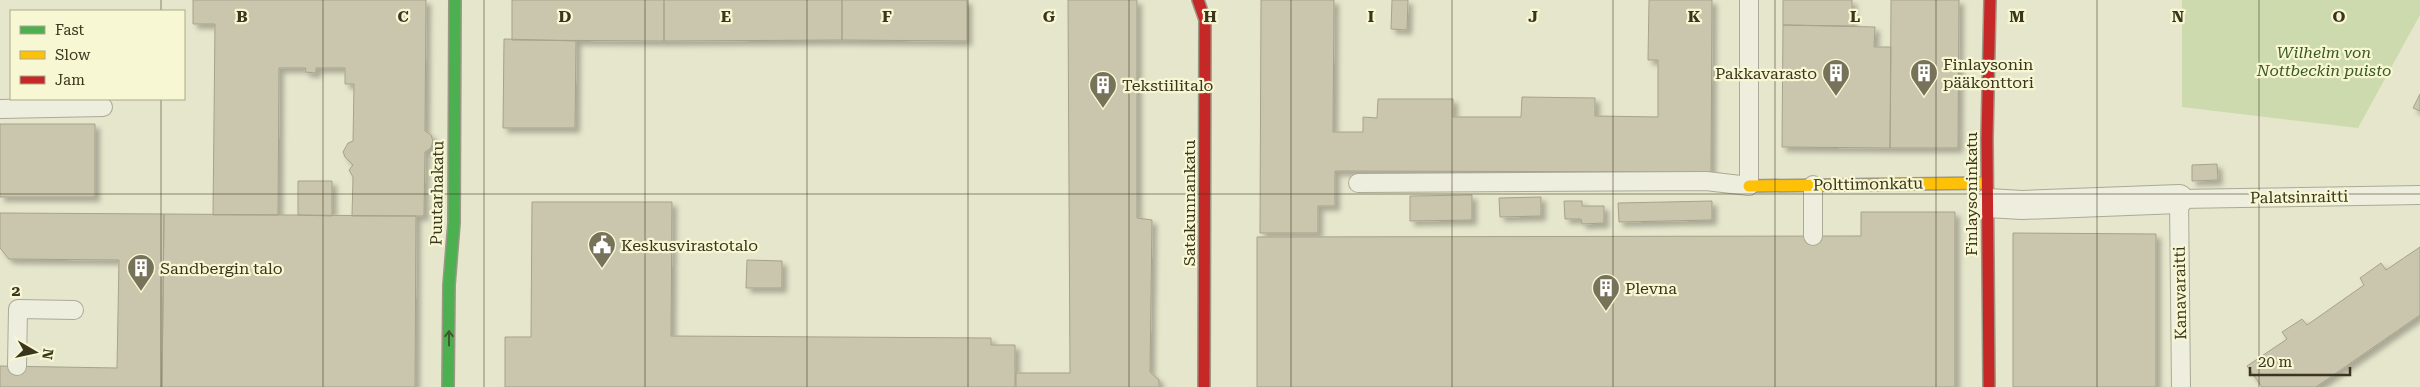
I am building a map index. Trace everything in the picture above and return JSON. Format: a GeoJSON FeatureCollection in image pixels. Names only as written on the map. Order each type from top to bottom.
{"type":"FeatureCollection","features":[{"type":"Feature","properties":{"kind":"street","name":"Puutarhakatu"},"geometry":{"type":"LineString","coordinates":[[448,387],[449,285],[454,223],[455,0]]}},
{"type":"Feature","properties":{"kind":"street","name":"Satakunnankatu"},"geometry":{"type":"LineString","coordinates":[[1198,0],[1204,20],[1204,387]]}},
{"type":"Feature","properties":{"kind":"street","name":"Satakunnankatu"},"geometry":{"type":"LineString","coordinates":[[1204,20],[1211,0]]}},
{"type":"Feature","properties":{"kind":"street","name":"Finlaysoninkatu"},"geometry":{"type":"LineString","coordinates":[[1989,387],[1987,193],[1990,0]]}},
{"type":"Feature","properties":{"kind":"street","name":"Polttimonkatu"},"geometry":{"type":"LineString","coordinates":[[1749,186],[1813,185],[1987,193],[2022,205],[2179,199]]}},
{"type":"Feature","properties":{"kind":"lane"},"geometry":{"type":"LineString","coordinates":[[1358,183],[1706,181],[1749,186],[1749,0]]}},
{"type":"Feature","properties":{"kind":"lane"},"geometry":{"type":"LineString","coordinates":[[0,109],[103,106]]}},
{"type":"Feature","properties":{"kind":"lane"},"geometry":{"type":"LineString","coordinates":[[1813,185],[1813,236]]}},
{"type":"Feature","properties":{"kind":"lane","name":"Palatsinraitti"},"geometry":{"type":"LineString","coordinates":[[2179,199],[2420,195]]}},
{"type":"Feature","properties":{"kind":"lane","name":"Kanavaraitti"},"geometry":{"type":"LineString","coordinates":[[2179,199],[2180,387]]}},
{"type":"Feature","properties":{"kind":"lane"},"geometry":{"type":"LineString","coordinates":[[17,366],[18,309],[74,310]]}},
{"type":"Feature","properties":{"kind":"green space","name":"Wilhelm von Nottbeckin puisto"},"geometry":{"type":"Polygon","coordinates":[[[2182,0],[2420,0],[2420,15],[2358,128],[2182,107],[2182,0]]]}},
{"type":"Feature","properties":{"kind":"building"},"geometry":{"type":"Polygon","coordinates":[[[193,0],[426,0],[425,131],[431,135],[433,141],[431,148],[425,152],[424,216],[352,216],[353,177],[349,170],[353,165],[343,152],[348,143],[353,141],[354,84],[345,84],[345,68],[316,68],[316,73],[305,72],[306,68],[279,68],[278,215],[213,215],[215,24],[193,24],[193,0]]]}},
{"type":"Feature","properties":{"kind":"building"},"geometry":{"type":"Polygon","coordinates":[[[512,0],[664,0],[664,41],[512,40],[512,0]]]}},
{"type":"Feature","properties":{"kind":"building"},"geometry":{"type":"Polygon","coordinates":[[[664,0],[842,0],[842,40],[664,41],[664,0]]]}},
{"type":"Feature","properties":{"kind":"building"},"geometry":{"type":"Polygon","coordinates":[[[842,0],[967,0],[967,41],[842,40],[842,0]]]}},
{"type":"Feature","properties":{"kind":"building","name":"Tekstiilitalo"},"geometry":{"type":"Polygon","coordinates":[[[1068,0],[1137,0],[1137,218],[1152,220],[1150,372],[1159,380],[1159,387],[1016,387],[1016,373],[1070,373],[1068,0]]]}},
{"type":"Feature","properties":{"kind":"building"},"geometry":{"type":"Polygon","coordinates":[[[1261,0],[1334,0],[1333,132],[1363,132],[1363,117],[1377,118],[1378,99],[1453,99],[1453,117],[1521,117],[1522,97],[1595,98],[1595,116],[1658,117],[1658,60],[1648,60],[1649,0],[1712,0],[1711,172],[1335,171],[1335,206],[1318,206],[1318,233],[1260,233],[1261,0]]]}},
{"type":"Feature","properties":{"kind":"building"},"geometry":{"type":"Polygon","coordinates":[[[1392,0],[1408,0],[1407,30],[1391,29],[1392,0]]]}},
{"type":"Feature","properties":{"kind":"building"},"geometry":{"type":"Polygon","coordinates":[[[1783,0],[1852,0],[1852,26],[1783,25],[1783,0]]]}},
{"type":"Feature","properties":{"kind":"building","name":"Finlaysonin pääkonttori"},"geometry":{"type":"Polygon","coordinates":[[[1891,0],[1959,0],[1958,148],[1890,148],[1891,0]]]}},
{"type":"Feature","properties":{"kind":"building","name":"Pakkavarasto"},"geometry":{"type":"Polygon","coordinates":[[[1783,25],[1875,27],[1874,47],[1891,47],[1890,148],[1782,147],[1783,25]]]}},
{"type":"Feature","properties":{"kind":"building"},"geometry":{"type":"Polygon","coordinates":[[[504,39],[576,41],[575,128],[503,128],[504,39]]]}},
{"type":"Feature","properties":{"kind":"building"},"geometry":{"type":"Polygon","coordinates":[[[2420,94],[2420,111],[2413,108],[2420,94]]]}},
{"type":"Feature","properties":{"kind":"building"},"geometry":{"type":"Polygon","coordinates":[[[0,124],[95,124],[95,197],[0,197],[0,124]]]}},
{"type":"Feature","properties":{"kind":"building"},"geometry":{"type":"Polygon","coordinates":[[[2217,164],[2218,180],[2192,181],[2192,165],[2217,164]]]}},
{"type":"Feature","properties":{"kind":"building"},"geometry":{"type":"Polygon","coordinates":[[[298,181],[332,181],[332,216],[298,215],[298,181]]]}},
{"type":"Feature","properties":{"kind":"building"},"geometry":{"type":"Polygon","coordinates":[[[1472,195],[1472,220],[1410,221],[1410,196],[1472,195]]]}},
{"type":"Feature","properties":{"kind":"building"},"geometry":{"type":"Polygon","coordinates":[[[1541,197],[1541,216],[1500,217],[1499,198],[1541,197]]]}},
{"type":"Feature","properties":{"kind":"building"},"geometry":{"type":"Polygon","coordinates":[[[1564,201],[1582,201],[1582,206],[1604,206],[1604,223],[1582,224],[1581,219],[1565,219],[1564,201]]]}},
{"type":"Feature","properties":{"kind":"building"},"geometry":{"type":"Polygon","coordinates":[[[1712,201],[1712,220],[1619,222],[1618,203],[1712,201]]]}},
{"type":"Feature","properties":{"kind":"building","name":"Keskusvirastotalo"},"geometry":{"type":"Polygon","coordinates":[[[532,202],[672,202],[671,336],[991,338],[991,345],[1015,345],[1015,387],[505,387],[505,337],[531,337],[532,202]]]}},
{"type":"Feature","properties":{"kind":"building","name":"Plevna"},"geometry":{"type":"Polygon","coordinates":[[[1861,212],[1955,212],[1955,387],[1257,387],[1257,237],[1861,236],[1861,212]]]}},
{"type":"Feature","properties":{"kind":"building","name":"Sandbergin talo"},"geometry":{"type":"Polygon","coordinates":[[[0,213],[164,214],[162,387],[0,387],[0,366],[117,368],[119,260],[9,259],[0,248],[0,213]]]}},
{"type":"Feature","properties":{"kind":"building"},"geometry":{"type":"Polygon","coordinates":[[[164,214],[416,216],[415,387],[162,387],[164,214]]]}},
{"type":"Feature","properties":{"kind":"building"},"geometry":{"type":"Polygon","coordinates":[[[2013,233],[2156,234],[2156,387],[2013,387],[2013,233]]]}},
{"type":"Feature","properties":{"kind":"building"},"geometry":{"type":"Polygon","coordinates":[[[2420,247],[2420,315],[2316,387],[2262,387],[2247,366],[2287,339],[2282,332],[2302,319],[2307,325],[2364,285],[2360,278],[2381,263],[2386,270],[2420,247]]]}},
{"type":"Feature","properties":{"kind":"building"},"geometry":{"type":"Polygon","coordinates":[[[747,260],[782,261],[782,288],[746,288],[747,260]]]}},
{"type":"Feature","properties":{"kind":"traffic: fast"},"geometry":{"type":"LineString","coordinates":[[448,387],[449,285],[454,223],[455,0]]}},
{"type":"Feature","properties":{"kind":"traffic: slow"},"geometry":{"type":"LineString","coordinates":[[1749,186],[1987,183]]}},
{"type":"Feature","properties":{"kind":"traffic: jam"},"geometry":{"type":"LineString","coordinates":[[1198,0],[1205,20],[1204,387]]}},
{"type":"Feature","properties":{"kind":"traffic: jam"},"geometry":{"type":"LineString","coordinates":[[1989,387],[1987,138],[1990,0]]}},
{"type":"Feature","properties":{"kind":"place","name":"Pakkavarasto"},"geometry":{"type":"Point","coordinates":[1836,97]}},
{"type":"Feature","properties":{"kind":"place","name":"Finlaysonin pääkonttori"},"geometry":{"type":"Point","coordinates":[1924,97]}},
{"type":"Feature","properties":{"kind":"place","name":"Tekstiilitalo"},"geometry":{"type":"Point","coordinates":[1103,109]}},
{"type":"Feature","properties":{"kind":"place","name":"Keskusvirastotalo"},"geometry":{"type":"Point","coordinates":[602,269]}},
{"type":"Feature","properties":{"kind":"place","name":"Sandbergin talo"},"geometry":{"type":"Point","coordinates":[141,292]}},
{"type":"Feature","properties":{"kind":"place","name":"Plevna"},"geometry":{"type":"Point","coordinates":[1606,312]}}]}
